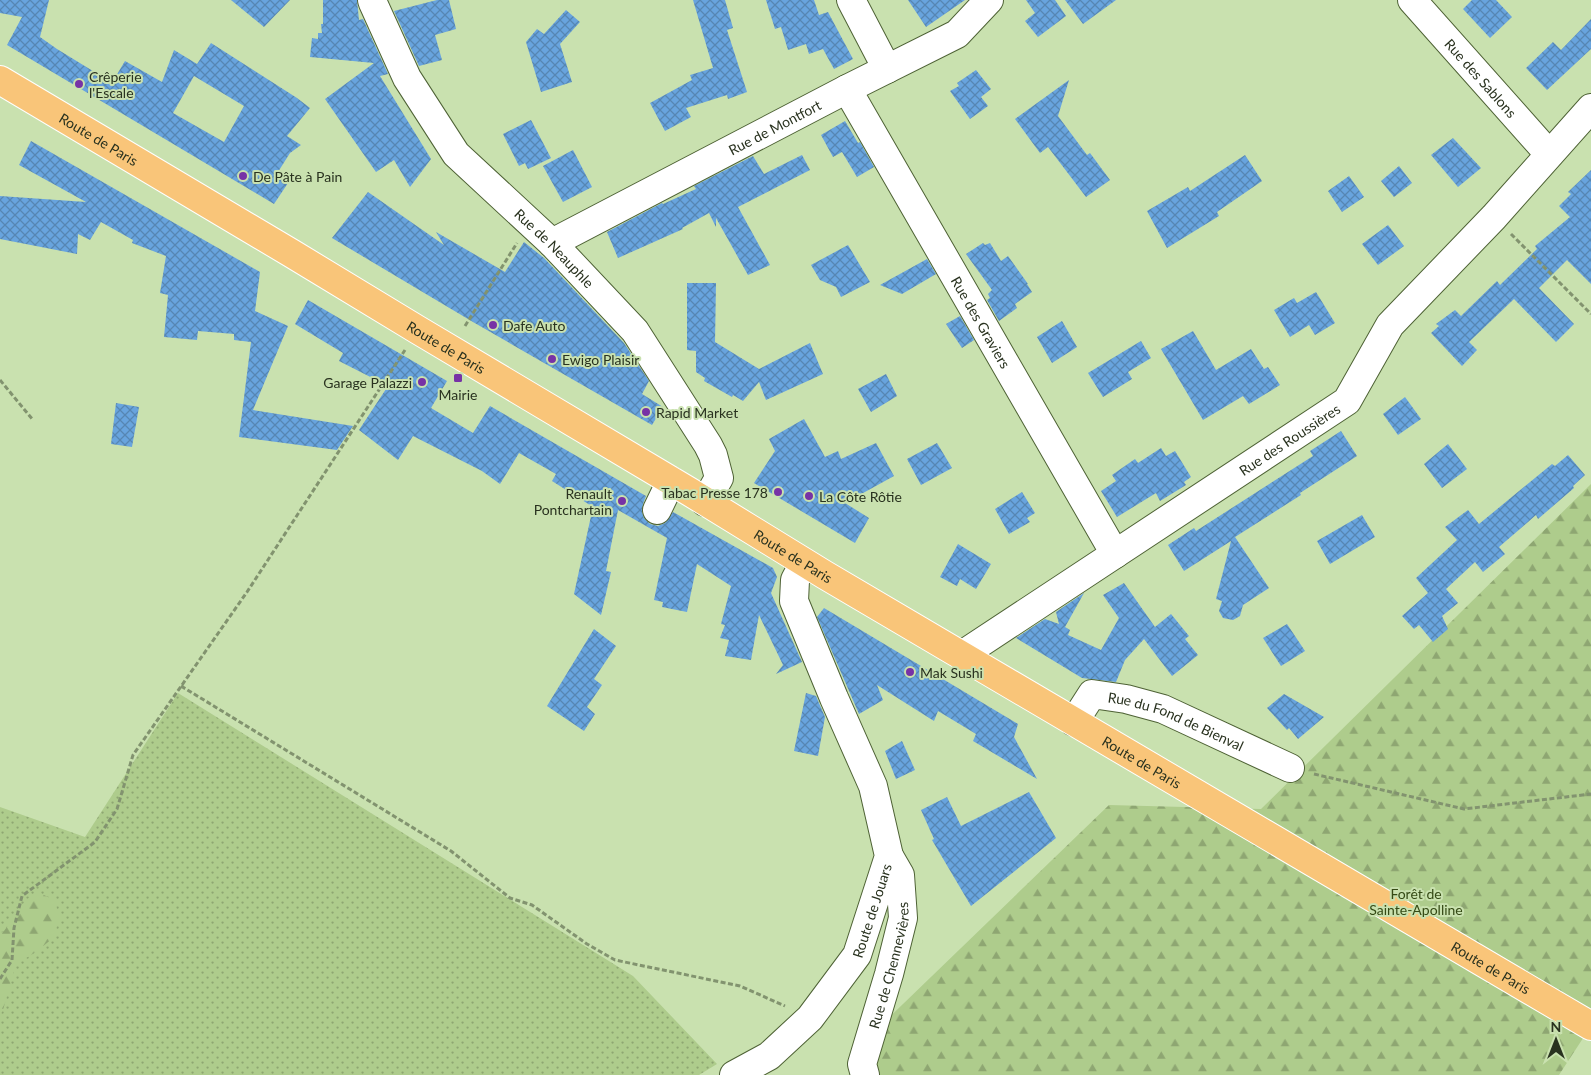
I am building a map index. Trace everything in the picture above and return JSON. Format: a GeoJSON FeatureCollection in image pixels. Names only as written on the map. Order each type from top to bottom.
{"type":"FeatureCollection","features":[{"type":"Feature","properties":{"kind":"main road","name":"Route de Paris"},"geometry":{"type":"LineString","coordinates":[[0,80],[671,481],[804,563],[1591,1026]]}},
{"type":"Feature","properties":{"kind":"street","name":"Rue de Neauphle"},"geometry":{"type":"LineString","coordinates":[[372,0],[407,78],[456,154],[552,243],[635,331],[713,455],[719,478],[705,502]]}},
{"type":"Feature","properties":{"kind":"street"},"geometry":{"type":"LineString","coordinates":[[851,0],[887,69]]}},
{"type":"Feature","properties":{"kind":"street","name":"Rue de Montfort"},"geometry":{"type":"LineString","coordinates":[[552,243],[847,89],[958,34],[989,0]]}},
{"type":"Feature","properties":{"kind":"street","name":"Rue des Sablons"},"geometry":{"type":"LineString","coordinates":[[1412,0],[1549,154]]}},
{"type":"Feature","properties":{"kind":"street","name":"Rue des Graviers"},"geometry":{"type":"LineString","coordinates":[[847,89],[1116,554]]}},
{"type":"Feature","properties":{"kind":"street","name":"Rue des Roussières"},"geometry":{"type":"LineString","coordinates":[[962,655],[1347,401],[1390,324],[1494,217],[1591,108]]}},
{"type":"Feature","properties":{"kind":"street"},"geometry":{"type":"LineString","coordinates":[[656,510],[671,481]]}},
{"type":"Feature","properties":{"kind":"street","name":"Route de Jouars"},"geometry":{"type":"LineString","coordinates":[[734,1075],[769,1056],[810,1018],[857,955],[889,856],[873,786],[794,601],[795,580],[804,563]]}},
{"type":"Feature","properties":{"kind":"street","name":"Rue du Fond de Bienval"},"geometry":{"type":"LineString","coordinates":[[1074,722],[1092,694],[1126,699],[1164,709],[1290,768]]}},
{"type":"Feature","properties":{"kind":"street","name":"Rue de Chennevières"},"geometry":{"type":"LineString","coordinates":[[865,1075],[862,1064],[889,974],[903,918],[900,875],[889,856]]}},
{"type":"Feature","properties":{"kind":"path"},"geometry":{"type":"LineString","coordinates":[[1494,217],[1591,314]]}},
{"type":"Feature","properties":{"kind":"path"},"geometry":{"type":"LineString","coordinates":[[465,326],[530,224]]}},
{"type":"Feature","properties":{"kind":"path"},"geometry":{"type":"LineString","coordinates":[[0,979],[12,960],[14,928],[22,896],[95,842],[117,809],[133,755],[247,592],[418,330]]}},
{"type":"Feature","properties":{"kind":"path"},"geometry":{"type":"LineString","coordinates":[[0,380],[33,420]]}},
{"type":"Feature","properties":{"kind":"path"},"geometry":{"type":"LineString","coordinates":[[181,686],[451,851],[510,898],[532,905],[587,944],[615,960],[740,986],[810,1018]]}},
{"type":"Feature","properties":{"kind":"path"},"geometry":{"type":"LineString","coordinates":[[1290,768],[1464,809],[1591,794]]}},
{"type":"Feature","properties":{"kind":"green space","name":"Forêt de Sainte-Apolline"},"geometry":{"type":"Polygon","coordinates":[[[1591,484],[1591,1026],[1559,1075],[873,1075],[874,1032],[1109,805],[1261,809],[1591,484]]]}},
{"type":"Feature","properties":{"kind":"green space"},"geometry":{"type":"Polygon","coordinates":[[[178,693],[633,976],[717,1064],[699,1075],[0,1075],[0,807],[85,837],[178,693]]]}},
{"type":"Feature","properties":{"kind":"green space"},"geometry":{"type":"Polygon","coordinates":[[[40,893],[54,900],[60,917],[53,938],[36,952],[16,964],[0,1015],[0,933],[4,931],[27,899],[40,893]]]}},
{"type":"Feature","properties":{"kind":"building"},"geometry":{"type":"Polygon","coordinates":[[[0,0],[49,0],[40,37],[101,76],[116,76],[125,61],[162,82],[174,50],[197,64],[211,43],[310,108],[287,136],[301,145],[290,153],[278,172],[290,180],[274,204],[7,45],[22,17],[0,13],[0,0]],[[194,76],[173,113],[224,142],[244,106],[194,76]]]}},
{"type":"Feature","properties":{"kind":"building"},"geometry":{"type":"Polygon","coordinates":[[[231,0],[290,0],[264,27],[231,0]]]}},
{"type":"Feature","properties":{"kind":"building"},"geometry":{"type":"Polygon","coordinates":[[[323,0],[357,0],[359,20],[363,19],[388,74],[380,76],[431,159],[410,187],[394,160],[376,172],[325,99],[374,63],[310,57],[312,38],[318,39],[318,33],[322,33],[323,0]]]}},
{"type":"Feature","properties":{"kind":"building"},"geometry":{"type":"Polygon","coordinates":[[[437,0],[449,0],[456,29],[435,35],[442,60],[419,66],[394,11],[437,0]]]}},
{"type":"Feature","properties":{"kind":"building"},"geometry":{"type":"Polygon","coordinates":[[[693,0],[725,0],[733,28],[727,30],[747,92],[728,99],[727,95],[686,108],[691,117],[665,131],[650,103],[692,80],[690,75],[713,68],[693,0]]]}},
{"type":"Feature","properties":{"kind":"building"},"geometry":{"type":"Polygon","coordinates":[[[766,0],[814,0],[819,15],[828,12],[853,59],[834,69],[823,49],[809,54],[806,44],[788,50],[781,27],[775,29],[766,0]]]}},
{"type":"Feature","properties":{"kind":"building"},"geometry":{"type":"Polygon","coordinates":[[[908,0],[965,0],[926,27],[908,0]]]}},
{"type":"Feature","properties":{"kind":"building"},"geometry":{"type":"Polygon","coordinates":[[[1026,0],[1055,0],[1066,16],[1038,37],[1025,21],[1035,13],[1026,0]]]}},
{"type":"Feature","properties":{"kind":"building"},"geometry":{"type":"Polygon","coordinates":[[[1065,0],[1116,0],[1083,24],[1065,0]]]}},
{"type":"Feature","properties":{"kind":"building"},"geometry":{"type":"Polygon","coordinates":[[[1472,0],[1496,0],[1512,17],[1490,38],[1463,9],[1472,0]]]}},
{"type":"Feature","properties":{"kind":"building"},"geometry":{"type":"Polygon","coordinates":[[[566,10],[580,22],[560,44],[572,82],[541,92],[526,42],[537,29],[544,34],[566,10]]]}},
{"type":"Feature","properties":{"kind":"building"},"geometry":{"type":"Polygon","coordinates":[[[1591,19],[1591,49],[1547,90],[1526,68],[1553,42],[1561,50],[1591,19]]]}},
{"type":"Feature","properties":{"kind":"building"},"geometry":{"type":"Polygon","coordinates":[[[976,70],[991,89],[981,97],[988,106],[970,119],[950,91],[959,86],[957,83],[976,70]]]}},
{"type":"Feature","properties":{"kind":"building"},"geometry":{"type":"Polygon","coordinates":[[[1069,80],[1058,116],[1087,155],[1090,153],[1110,180],[1086,197],[1048,147],[1040,153],[1015,119],[1069,80]]]}},
{"type":"Feature","properties":{"kind":"building"},"geometry":{"type":"Polygon","coordinates":[[[531,120],[551,158],[528,169],[525,163],[519,166],[503,134],[531,120]]]}},
{"type":"Feature","properties":{"kind":"building"},"geometry":{"type":"Polygon","coordinates":[[[845,121],[874,167],[857,177],[842,152],[833,157],[821,135],[845,121]]]}},
{"type":"Feature","properties":{"kind":"building"},"geometry":{"type":"Polygon","coordinates":[[[1453,138],[1481,168],[1458,187],[1431,155],[1453,138]]]}},
{"type":"Feature","properties":{"kind":"building"},"geometry":{"type":"Polygon","coordinates":[[[31,141],[260,272],[255,311],[288,326],[253,410],[353,426],[337,450],[239,437],[251,342],[234,340],[234,334],[198,331],[197,340],[164,337],[168,295],[160,293],[166,256],[132,243],[133,240],[101,222],[90,240],[78,234],[77,254],[0,239],[0,196],[86,202],[19,165],[31,141]]]}},
{"type":"Feature","properties":{"kind":"building"},"geometry":{"type":"Polygon","coordinates":[[[573,150],[592,187],[563,202],[543,166],[573,150]]]}},
{"type":"Feature","properties":{"kind":"building"},"geometry":{"type":"Polygon","coordinates":[[[802,155],[810,170],[738,207],[770,265],[748,275],[716,218],[716,227],[709,213],[683,229],[618,258],[607,232],[662,203],[696,189],[694,186],[753,156],[764,174],[802,155]]]}},
{"type":"Feature","properties":{"kind":"building"},"geometry":{"type":"Polygon","coordinates":[[[1245,155],[1262,181],[1217,212],[1219,216],[1167,248],[1147,211],[1188,187],[1190,191],[1245,155]]]}},
{"type":"Feature","properties":{"kind":"building"},"geometry":{"type":"Polygon","coordinates":[[[1399,166],[1412,183],[1394,197],[1381,181],[1399,166]]]}},
{"type":"Feature","properties":{"kind":"building"},"geometry":{"type":"Polygon","coordinates":[[[1591,170],[1591,284],[1567,260],[1539,288],[1574,324],[1556,342],[1514,299],[1469,342],[1477,350],[1462,366],[1431,333],[1439,326],[1436,324],[1455,310],[1461,316],[1497,281],[1500,285],[1537,249],[1535,246],[1570,217],[1559,206],[1571,194],[1568,192],[1591,170]]]}},
{"type":"Feature","properties":{"kind":"building"},"geometry":{"type":"Polygon","coordinates":[[[1349,176],[1364,197],[1342,212],[1328,191],[1349,176]]]}},
{"type":"Feature","properties":{"kind":"building"},"geometry":{"type":"Polygon","coordinates":[[[368,192],[444,245],[436,232],[505,272],[524,242],[544,258],[624,343],[649,381],[642,394],[663,407],[652,425],[332,238],[368,192]]]}},
{"type":"Feature","properties":{"kind":"building"},"geometry":{"type":"Polygon","coordinates":[[[1388,225],[1404,246],[1378,265],[1362,244],[1388,225]]]}},
{"type":"Feature","properties":{"kind":"building"},"geometry":{"type":"Polygon","coordinates":[[[983,243],[985,245],[990,243],[1001,261],[1008,256],[1032,292],[1015,304],[1017,308],[999,321],[987,300],[990,298],[988,294],[992,290],[966,254],[983,243]]]}},
{"type":"Feature","properties":{"kind":"building"},"geometry":{"type":"Polygon","coordinates":[[[848,245],[870,282],[841,297],[836,287],[820,280],[811,265],[848,245]]]}},
{"type":"Feature","properties":{"kind":"building"},"geometry":{"type":"Polygon","coordinates":[[[927,259],[936,274],[902,294],[880,285],[927,259]]]}},
{"type":"Feature","properties":{"kind":"building"},"geometry":{"type":"Polygon","coordinates":[[[687,283],[716,283],[715,342],[759,369],[810,343],[823,374],[766,400],[759,382],[743,401],[704,381],[705,378],[696,372],[696,351],[687,350],[687,283]]]}},
{"type":"Feature","properties":{"kind":"building"},"geometry":{"type":"Polygon","coordinates":[[[1316,292],[1335,323],[1315,335],[1309,325],[1290,337],[1274,310],[1294,298],[1297,303],[1316,292]]]}},
{"type":"Feature","properties":{"kind":"building"},"geometry":{"type":"Polygon","coordinates":[[[308,300],[447,381],[431,408],[473,433],[490,406],[646,496],[642,512],[644,518],[650,524],[658,526],[665,523],[673,512],[773,568],[777,577],[771,593],[802,662],[776,674],[783,665],[759,615],[751,660],[725,656],[729,640],[720,638],[725,625],[721,624],[731,586],[697,564],[687,612],[662,607],[663,602],[654,600],[667,538],[618,510],[606,571],[611,572],[601,615],[574,594],[593,507],[552,481],[556,474],[519,453],[500,484],[482,471],[413,436],[398,460],[359,430],[388,386],[339,361],[343,353],[295,324],[308,300]]]}},
{"type":"Feature","properties":{"kind":"building"},"geometry":{"type":"Polygon","coordinates":[[[960,316],[974,340],[962,348],[946,324],[960,316]]]}},
{"type":"Feature","properties":{"kind":"building"},"geometry":{"type":"Polygon","coordinates":[[[1062,321],[1077,347],[1052,363],[1037,337],[1062,321]]]}},
{"type":"Feature","properties":{"kind":"building"},"geometry":{"type":"Polygon","coordinates":[[[1193,331],[1216,370],[1251,349],[1264,369],[1268,367],[1280,385],[1249,404],[1243,396],[1203,420],[1161,349],[1193,331]]]}},
{"type":"Feature","properties":{"kind":"building"},"geometry":{"type":"Polygon","coordinates":[[[1141,341],[1151,358],[1128,372],[1132,379],[1103,397],[1088,373],[1141,341]]]}},
{"type":"Feature","properties":{"kind":"building"},"geometry":{"type":"Polygon","coordinates":[[[886,374],[897,396],[871,412],[858,389],[886,374]]]}},
{"type":"Feature","properties":{"kind":"building"},"geometry":{"type":"Polygon","coordinates":[[[1405,397],[1421,419],[1398,435],[1383,414],[1405,397]]]}},
{"type":"Feature","properties":{"kind":"building"},"geometry":{"type":"Polygon","coordinates":[[[116,403],[139,407],[132,447],[111,444],[116,403]]]}},
{"type":"Feature","properties":{"kind":"building"},"geometry":{"type":"Polygon","coordinates":[[[804,419],[825,457],[838,451],[841,459],[876,443],[894,476],[845,503],[869,518],[855,543],[754,483],[775,451],[769,439],[804,419]]]}},
{"type":"Feature","properties":{"kind":"building"},"geometry":{"type":"Polygon","coordinates":[[[1341,431],[1357,456],[1300,493],[1301,495],[1235,537],[1269,588],[1243,605],[1240,616],[1233,620],[1223,618],[1219,611],[1222,601],[1216,599],[1231,541],[1184,571],[1168,545],[1194,528],[1196,531],[1313,456],[1310,451],[1341,431]]]}},
{"type":"Feature","properties":{"kind":"building"},"geometry":{"type":"Polygon","coordinates":[[[937,443],[952,468],[921,485],[907,459],[937,443]]]}},
{"type":"Feature","properties":{"kind":"building"},"geometry":{"type":"Polygon","coordinates":[[[1448,444],[1467,469],[1442,488],[1424,464],[1448,444]]]}},
{"type":"Feature","properties":{"kind":"building"},"geometry":{"type":"Polygon","coordinates":[[[1161,448],[1166,456],[1175,451],[1191,477],[1184,482],[1186,485],[1160,501],[1156,493],[1117,517],[1101,491],[1116,481],[1112,475],[1135,459],[1138,463],[1161,448]]]}},
{"type":"Feature","properties":{"kind":"building"},"geometry":{"type":"Polygon","coordinates":[[[1568,455],[1585,475],[1573,486],[1574,488],[1538,519],[1536,515],[1499,547],[1505,554],[1483,572],[1475,562],[1446,589],[1458,603],[1442,616],[1448,629],[1433,642],[1419,625],[1414,629],[1402,616],[1428,593],[1416,578],[1457,540],[1445,527],[1468,510],[1479,524],[1552,464],[1555,466],[1568,455]]]}},
{"type":"Feature","properties":{"kind":"building"},"geometry":{"type":"Polygon","coordinates":[[[1022,492],[1035,513],[1027,518],[1030,522],[1009,534],[995,509],[1022,492]]]}},
{"type":"Feature","properties":{"kind":"building"},"geometry":{"type":"Polygon","coordinates":[[[1362,515],[1375,537],[1330,564],[1317,541],[1362,515]]]}},
{"type":"Feature","properties":{"kind":"building"},"geometry":{"type":"Polygon","coordinates":[[[958,544],[991,564],[976,589],[960,579],[957,586],[940,577],[958,544]]]}},
{"type":"Feature","properties":{"kind":"building"},"geometry":{"type":"Polygon","coordinates":[[[1124,583],[1155,627],[1171,614],[1189,636],[1185,639],[1198,655],[1172,676],[1144,639],[1125,660],[1116,682],[1082,678],[1016,638],[1045,619],[1059,624],[1056,612],[1084,593],[1065,627],[1070,630],[1068,635],[1101,650],[1119,618],[1103,595],[1124,583]]]}},
{"type":"Feature","properties":{"kind":"building"},"geometry":{"type":"Polygon","coordinates":[[[824,608],[1018,724],[1014,737],[1037,779],[973,741],[976,734],[938,711],[934,721],[877,685],[883,700],[859,714],[817,617],[824,608]]]}},
{"type":"Feature","properties":{"kind":"building"},"geometry":{"type":"Polygon","coordinates":[[[1287,624],[1305,651],[1281,666],[1263,638],[1287,624]]]}},
{"type":"Feature","properties":{"kind":"building"},"geometry":{"type":"Polygon","coordinates":[[[594,629],[616,646],[594,679],[602,685],[587,707],[595,714],[584,731],[547,706],[594,629]]]}},
{"type":"Feature","properties":{"kind":"building"},"geometry":{"type":"Polygon","coordinates":[[[806,693],[816,696],[825,717],[818,756],[794,751],[806,693]]]}},
{"type":"Feature","properties":{"kind":"building"},"geometry":{"type":"Polygon","coordinates":[[[1284,694],[1324,717],[1298,739],[1267,708],[1284,694]]]}},
{"type":"Feature","properties":{"kind":"building"},"geometry":{"type":"Polygon","coordinates":[[[902,741],[915,770],[896,779],[885,751],[902,741]]]}},
{"type":"Feature","properties":{"kind":"building"},"geometry":{"type":"Polygon","coordinates":[[[1029,792],[1056,838],[971,906],[932,840],[934,839],[921,810],[947,797],[961,826],[1029,792]]]}},
{"type":"Feature","properties":{"kind":"place","name":"Crêperie l'Escale"},"geometry":{"type":"Point","coordinates":[79,84]}},
{"type":"Feature","properties":{"kind":"place","name":"De Pâte à Pain"},"geometry":{"type":"Point","coordinates":[243,176]}},
{"type":"Feature","properties":{"kind":"place","name":"Dafe Auto"},"geometry":{"type":"Point","coordinates":[493,325]}},
{"type":"Feature","properties":{"kind":"place","name":"Ewigo Plaisir"},"geometry":{"type":"Point","coordinates":[552,359]}},
{"type":"Feature","properties":{"kind":"place","name":"Mairie"},"geometry":{"type":"Point","coordinates":[458,378]}},
{"type":"Feature","properties":{"kind":"place","name":"Garage Palazzi"},"geometry":{"type":"Point","coordinates":[422,382]}},
{"type":"Feature","properties":{"kind":"place","name":"Rapid Market"},"geometry":{"type":"Point","coordinates":[646,412]}},
{"type":"Feature","properties":{"kind":"place","name":"Tabac Presse 178"},"geometry":{"type":"Point","coordinates":[778,492]}},
{"type":"Feature","properties":{"kind":"place","name":"La Côte Rôtie"},"geometry":{"type":"Point","coordinates":[809,496]}},
{"type":"Feature","properties":{"kind":"place","name":"Renault Pontchartain"},"geometry":{"type":"Point","coordinates":[622,501]}},
{"type":"Feature","properties":{"kind":"place","name":"Mak Sushi"},"geometry":{"type":"Point","coordinates":[910,672]}}]}
